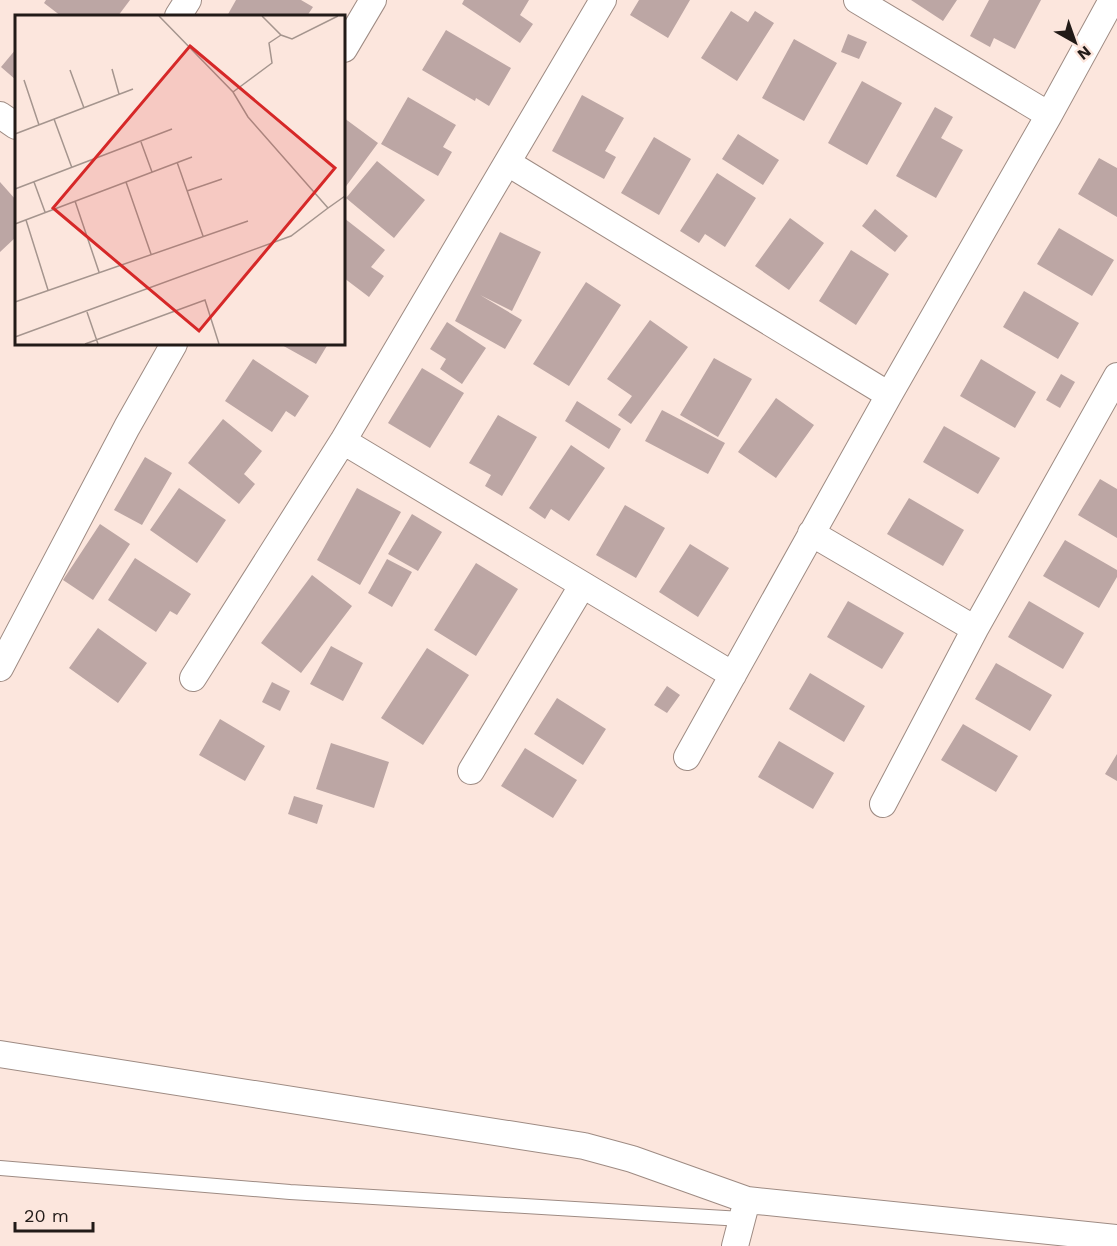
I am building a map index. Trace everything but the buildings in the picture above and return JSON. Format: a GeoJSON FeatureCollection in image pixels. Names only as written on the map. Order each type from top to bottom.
{"type":"FeatureCollection","features":[{"type":"Feature","properties":{"kind":"street"},"geometry":{"type":"LineString","coordinates":[[179,15],[188,0]]}},
{"type":"Feature","properties":{"kind":"street"},"geometry":{"type":"LineString","coordinates":[[345,47],[373,0]]}},
{"type":"Feature","properties":{"kind":"street"},"geometry":{"type":"LineString","coordinates":[[193,678],[343,441],[603,0]]}},
{"type":"Feature","properties":{"kind":"street"},"geometry":{"type":"LineString","coordinates":[[857,0],[1049,115]]}},
{"type":"Feature","properties":{"kind":"street"},"geometry":{"type":"LineString","coordinates":[[687,757],[888,395],[1049,115],[1112,0]]}},
{"type":"Feature","properties":{"kind":"street"},"geometry":{"type":"LineString","coordinates":[[0,115],[15,125]]}},
{"type":"Feature","properties":{"kind":"street"},"geometry":{"type":"LineString","coordinates":[[508,163],[888,395]]}},
{"type":"Feature","properties":{"kind":"street"},"geometry":{"type":"LineString","coordinates":[[0,668],[127,427],[173,345]]}},
{"type":"Feature","properties":{"kind":"street"},"geometry":{"type":"LineString","coordinates":[[883,804],[975,629],[1117,375]]}},
{"type":"Feature","properties":{"kind":"street"},"geometry":{"type":"LineString","coordinates":[[343,441],[733,675]]}},
{"type":"Feature","properties":{"kind":"street"},"geometry":{"type":"LineString","coordinates":[[811,533],[975,629]]}},
{"type":"Feature","properties":{"kind":"street"},"geometry":{"type":"LineString","coordinates":[[471,771],[582,586]]}},
{"type":"Feature","properties":{"kind":"street"},"geometry":{"type":"LineString","coordinates":[[0,1054],[584,1146],[632,1159],[745,1209],[1117,1238]]}},
{"type":"Feature","properties":{"kind":"street"},"geometry":{"type":"LineString","coordinates":[[735,1246],[745,1209]]}},
{"type":"Feature","properties":{"kind":"lane"},"geometry":{"type":"LineString","coordinates":[[0,1168],[290,1192],[745,1209]]}}]}
